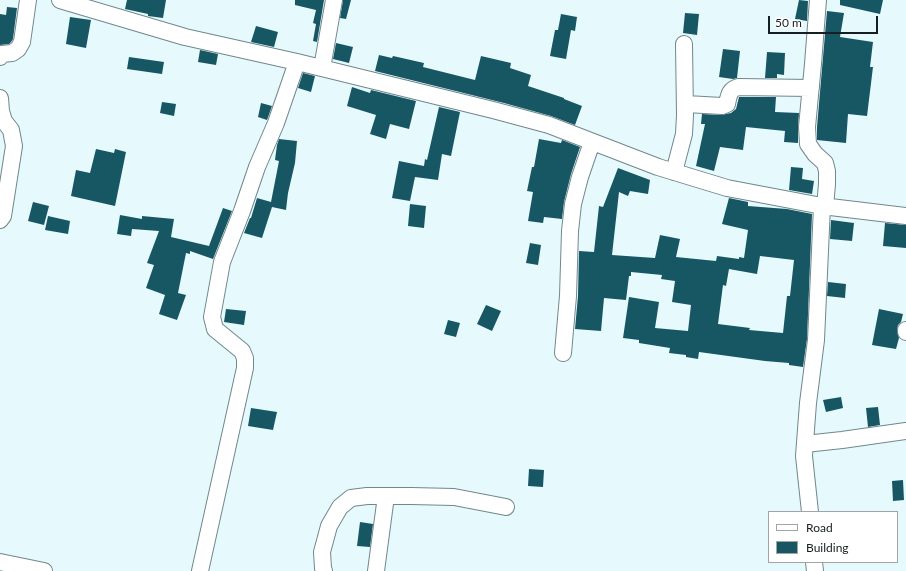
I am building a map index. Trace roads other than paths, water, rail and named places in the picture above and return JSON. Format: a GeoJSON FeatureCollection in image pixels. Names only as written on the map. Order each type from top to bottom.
{"type":"FeatureCollection","features":[{"type":"Feature","properties":{"kind":"street"},"geometry":{"type":"LineString","coordinates":[[0,57],[2,54],[12,53],[18,49],[22,42],[28,0]]}},
{"type":"Feature","properties":{"kind":"street"},"geometry":{"type":"LineString","coordinates":[[60,0],[185,37],[322,68],[549,125],[658,167],[727,188],[824,207],[906,216]]}},
{"type":"Feature","properties":{"kind":"street"},"geometry":{"type":"LineString","coordinates":[[322,68],[334,0]]}},
{"type":"Feature","properties":{"kind":"street"},"geometry":{"type":"LineString","coordinates":[[810,511],[804,456],[808,403],[816,340],[824,207],[827,184],[827,170],[825,163],[815,154],[808,144],[807,127],[818,0]]}},
{"type":"Feature","properties":{"kind":"street"},"geometry":{"type":"LineString","coordinates":[[674,172],[684,134],[686,104],[684,44]]}},
{"type":"Feature","properties":{"kind":"street"},"geometry":{"type":"LineString","coordinates":[[200,571],[245,368],[245,358],[242,351],[215,329],[212,317],[222,262],[239,221],[257,167],[276,123],[297,62]]}},
{"type":"Feature","properties":{"kind":"street"},"geometry":{"type":"LineString","coordinates":[[686,104],[726,105],[731,91],[738,87],[811,88]]}},
{"type":"Feature","properties":{"kind":"street"},"geometry":{"type":"LineString","coordinates":[[0,98],[1,111],[4,121],[11,130],[14,146],[3,216],[0,220]]}},
{"type":"Feature","properties":{"kind":"street"},"geometry":{"type":"LineString","coordinates":[[563,353],[573,204],[580,177],[592,142]]}},
{"type":"Feature","properties":{"kind":"street"},"geometry":{"type":"LineString","coordinates":[[805,444],[906,431]]}},
{"type":"Feature","properties":{"kind":"street"},"geometry":{"type":"LineString","coordinates":[[324,571],[322,552],[329,526],[340,507],[351,498],[367,496],[411,496],[454,498],[506,507]]}},
{"type":"Feature","properties":{"kind":"street"},"geometry":{"type":"LineString","coordinates":[[376,571],[386,496]]}},
{"type":"Feature","properties":{"kind":"street"},"geometry":{"type":"LineString","coordinates":[[0,562],[44,571]]}}]}
